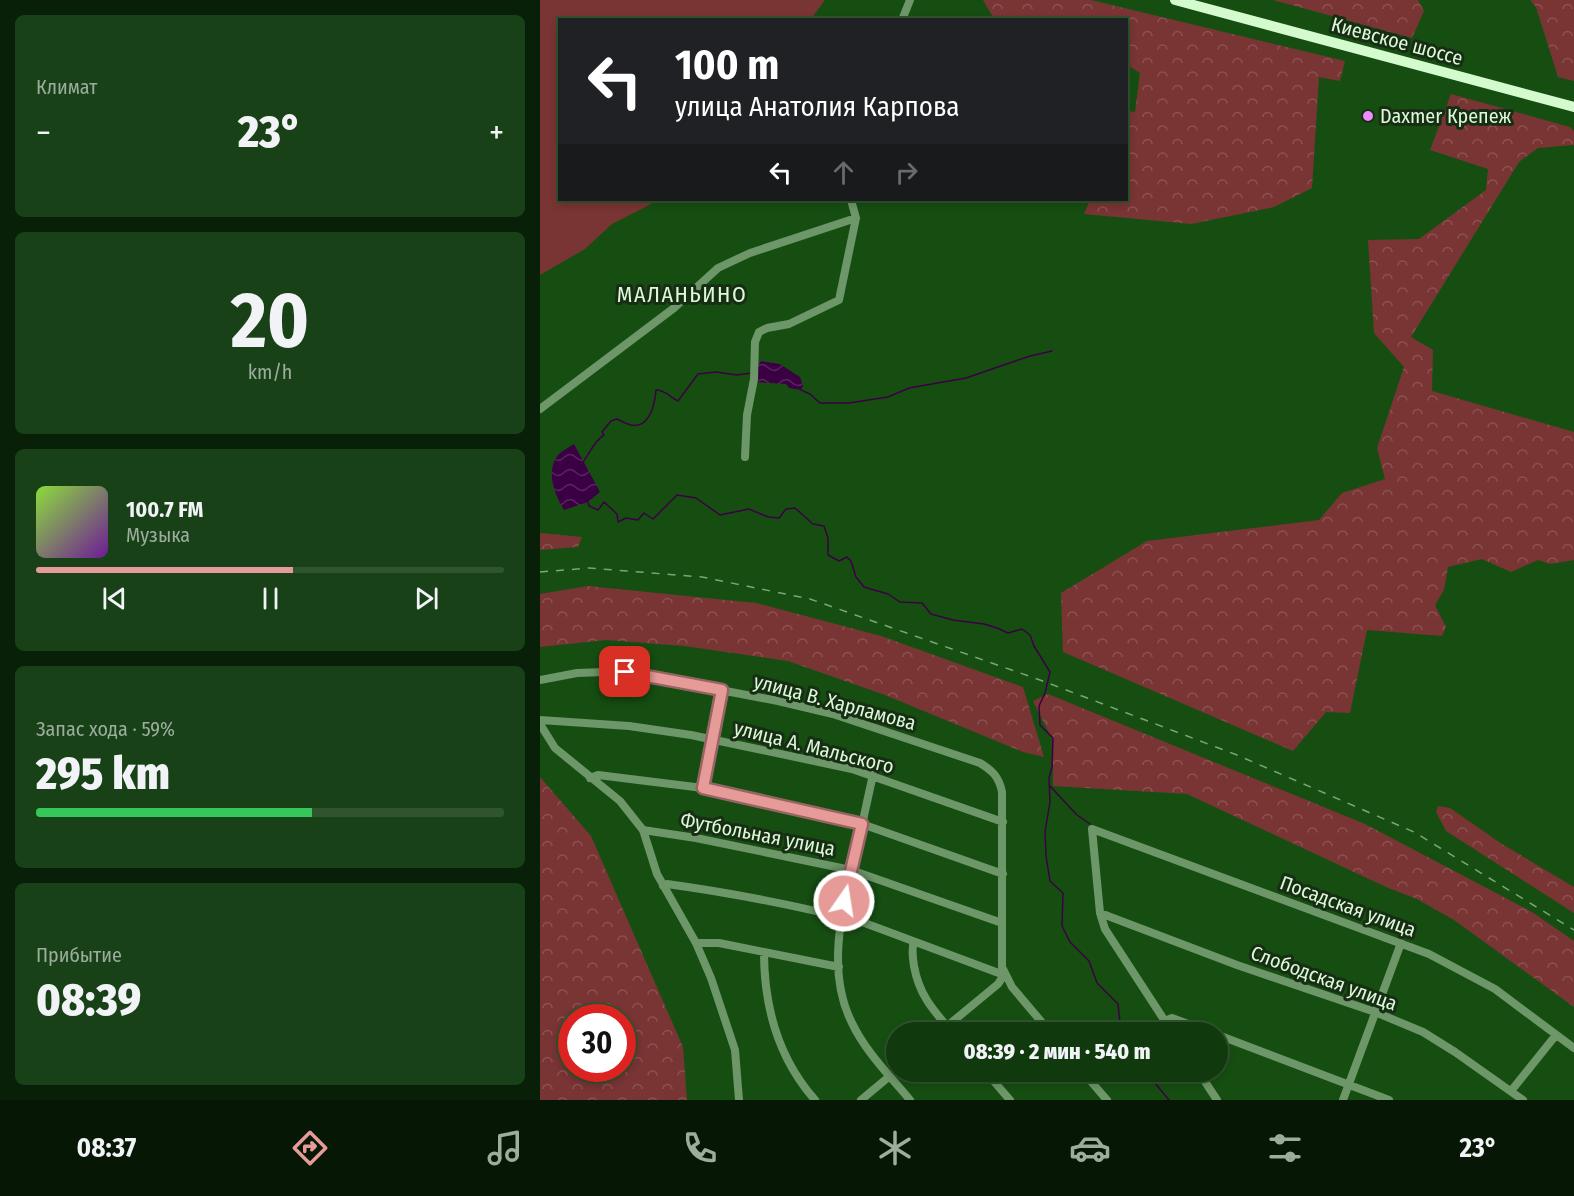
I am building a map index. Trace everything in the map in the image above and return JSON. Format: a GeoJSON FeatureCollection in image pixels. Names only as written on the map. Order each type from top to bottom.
{"type":"FeatureCollection","features":[{"type":"Feature","properties":{"kind":"highway","name":"Киевское шоссе"},"geometry":{"type":"LineString","coordinates":[[1175,0],[1574,107]]}},
{"type":"Feature","properties":{"kind":"street"},"geometry":{"type":"LineString","coordinates":[[903,18],[910,0]]}},
{"type":"Feature","properties":{"kind":"street"},"geometry":{"type":"LineString","coordinates":[[745,457],[747,415],[754,379],[755,342],[759,332],[767,328],[789,324],[839,300],[856,218],[851,201]]}},
{"type":"Feature","properties":{"kind":"street"},"geometry":{"type":"LineString","coordinates":[[540,409],[674,308],[718,268],[750,253],[856,218]]}},
{"type":"Feature","properties":{"kind":"street","name":"улица В. Харламова"},"geometry":{"type":"LineString","coordinates":[[540,680],[577,673],[625,672],[722,690],[833,714],[980,763],[993,772],[999,780],[1003,822],[1002,967],[1004,975]]}},
{"type":"Feature","properties":{"kind":"street"},"geometry":{"type":"LineString","coordinates":[[703,788],[722,690]]}},
{"type":"Feature","properties":{"kind":"street"},"geometry":{"type":"LineString","coordinates":[[540,722],[555,748],[621,801],[643,830],[657,874],[696,943],[711,978],[735,1050],[739,1100]]}},
{"type":"Feature","properties":{"kind":"street","name":"улица А. Мальского"},"geometry":{"type":"LineString","coordinates":[[540,722],[628,726],[690,735],[852,769],[1003,822]]}},
{"type":"Feature","properties":{"kind":"street"},"geometry":{"type":"LineString","coordinates":[[590,778],[598,775],[703,788],[862,824],[1003,874]]}},
{"type":"Feature","properties":{"kind":"street"},"geometry":{"type":"LineString","coordinates":[[873,775],[841,917],[839,967],[842,997],[852,1023],[886,1070]]}},
{"type":"Feature","properties":{"kind":"street","name":"Посадская улица"},"geometry":{"type":"LineString","coordinates":[[1100,914],[1092,829],[1429,954],[1495,989],[1574,1048]]}},
{"type":"Feature","properties":{"kind":"street","name":"Футбольная улица"},"geometry":{"type":"LineString","coordinates":[[643,830],[696,838],[851,870],[1002,923]]}},
{"type":"Feature","properties":{"kind":"street"},"geometry":{"type":"LineString","coordinates":[[663,886],[720,891],[841,917],[914,942],[1004,975],[1042,1022]]}},
{"type":"Feature","properties":{"kind":"street"},"geometry":{"type":"LineString","coordinates":[[1100,914],[1104,929],[1164,1021],[1172,1018],[1183,1022]]}},
{"type":"Feature","properties":{"kind":"street","name":"Слободская улица"},"geometry":{"type":"LineString","coordinates":[[1100,914],[1237,965],[1375,1012],[1423,1032],[1523,1100]]}},
{"type":"Feature","properties":{"kind":"street"},"geometry":{"type":"LineString","coordinates":[[914,942],[913,957],[919,988],[926,1001],[943,1022]]}},
{"type":"Feature","properties":{"kind":"street"},"geometry":{"type":"LineString","coordinates":[[696,943],[719,943],[839,967]]}},
{"type":"Feature","properties":{"kind":"street"},"geometry":{"type":"LineString","coordinates":[[1343,1100],[1401,943]]}},
{"type":"Feature","properties":{"kind":"street"},"geometry":{"type":"LineString","coordinates":[[764,952],[767,1001],[776,1033],[788,1062],[815,1100]]}},
{"type":"Feature","properties":{"kind":"street"},"geometry":{"type":"LineString","coordinates":[[957,1022],[998,984],[1004,975]]}},
{"type":"Feature","properties":{"kind":"street"},"geometry":{"type":"LineString","coordinates":[[1512,1091],[1556,1035]]}},
{"type":"Feature","properties":{"kind":"street"},"geometry":{"type":"LineString","coordinates":[[1228,1039],[1389,1100]]}},
{"type":"Feature","properties":{"kind":"street"},"geometry":{"type":"LineString","coordinates":[[861,1100],[886,1079]]}},
{"type":"Feature","properties":{"kind":"street"},"geometry":{"type":"LineString","coordinates":[[895,1082],[910,1100]]}},
{"type":"Feature","properties":{"kind":"street"},"geometry":{"type":"LineString","coordinates":[[994,1082],[1010,1100]]}},
{"type":"Feature","properties":{"kind":"street"},"geometry":{"type":"LineString","coordinates":[[1091,1082],[1105,1099]]}},
{"type":"Feature","properties":{"kind":"street"},"geometry":{"type":"LineString","coordinates":[[1205,1082],[1217,1100]]}},
{"type":"Feature","properties":{"kind":"green space"},"geometry":{"type":"Polygon","coordinates":[[[540,0],[825,0],[812,18],[558,18],[558,201],[657,201],[612,224],[585,249],[540,275],[540,0]]]}},
{"type":"Feature","properties":{"kind":"green space"},"geometry":{"type":"Polygon","coordinates":[[[983,0],[1091,0],[1345,61],[1340,81],[1319,77],[1312,188],[1274,207],[1191,224],[1084,214],[1090,201],[1128,201],[1128,111],[1135,112],[1140,73],[1128,66],[1128,18],[993,18],[983,0]]]}},
{"type":"Feature","properties":{"kind":"green space"},"geometry":{"type":"Polygon","coordinates":[[[1273,0],[1418,0],[1424,11],[1412,38],[1273,0]]]}},
{"type":"Feature","properties":{"kind":"green space"},"geometry":{"type":"Polygon","coordinates":[[[1530,0],[1574,0],[1574,81],[1558,77],[1536,7],[1530,0]]]}},
{"type":"Feature","properties":{"kind":"green space"},"geometry":{"type":"Polygon","coordinates":[[[1451,94],[1570,127],[1574,131],[1574,145],[1538,148],[1519,162],[1411,337],[1433,350],[1432,391],[1574,432],[1574,560],[1551,564],[1538,560],[1511,572],[1482,559],[1448,567],[1444,590],[1435,605],[1446,627],[1442,636],[1367,630],[1350,713],[1326,712],[1293,751],[1063,652],[1061,593],[1147,541],[1319,520],[1342,493],[1385,479],[1377,448],[1404,367],[1374,333],[1368,240],[1419,239],[1486,190],[1488,169],[1430,150],[1451,94]]]}},
{"type":"Feature","properties":{"kind":"green space"},"geometry":{"type":"Polygon","coordinates":[[[540,533],[582,537],[578,547],[540,550],[540,533]]]}},
{"type":"Feature","properties":{"kind":"green space"},"geometry":{"type":"Polygon","coordinates":[[[588,586],[756,603],[881,636],[1023,687],[1044,757],[1023,752],[885,695],[788,661],[684,646],[606,640],[540,647],[540,594],[588,586]]]}},
{"type":"Feature","properties":{"kind":"green space"},"geometry":{"type":"Polygon","coordinates":[[[1048,694],[1365,824],[1532,912],[1574,941],[1574,1007],[1454,920],[1417,899],[1386,887],[1187,794],[1053,786],[1053,741],[1033,701],[1048,694]]]}},
{"type":"Feature","properties":{"kind":"green space"},"geometry":{"type":"Polygon","coordinates":[[[540,777],[591,836],[683,1047],[687,1100],[540,1100],[540,777]]]}},
{"type":"Feature","properties":{"kind":"green space"},"geometry":{"type":"Polygon","coordinates":[[[1438,806],[1450,808],[1502,844],[1574,887],[1574,913],[1446,831],[1436,812],[1438,806]]]}},
{"type":"Feature","properties":{"kind":"water"},"geometry":{"type":"Polygon","coordinates":[[[761,361],[780,364],[800,377],[803,386],[801,390],[789,388],[786,384],[756,382],[756,368],[761,361]]]}},
{"type":"Feature","properties":{"kind":"water"},"geometry":{"type":"Polygon","coordinates":[[[574,444],[600,492],[588,502],[564,510],[557,497],[552,469],[558,455],[574,444]]]}},
{"type":"Feature","properties":{"kind":"waterway"},"geometry":{"type":"LineString","coordinates":[[801,390],[820,403],[849,403],[888,397],[909,388],[966,378],[1030,356],[1052,351]]}},
{"type":"Feature","properties":{"kind":"waterway"},"geometry":{"type":"LineString","coordinates":[[583,462],[604,435],[602,432],[611,421],[617,419],[629,425],[643,423],[653,408],[656,390],[665,392],[678,401],[698,374],[751,373]]}},
{"type":"Feature","properties":{"kind":"waterway"},"geometry":{"type":"LineString","coordinates":[[588,502],[589,506],[598,510],[604,502],[617,514],[618,522],[626,518],[638,520],[644,513],[653,519],[677,495],[696,498],[720,515],[749,509],[768,517],[779,518],[786,509],[795,508],[813,524],[824,526],[828,538],[828,555],[839,561],[847,557],[851,561],[856,577],[864,587],[888,594],[900,602],[922,603],[931,614],[953,620],[984,624],[1008,633],[1022,629],[1030,635],[1050,672],[1039,706],[1040,725],[1053,738],[1052,767],[1049,778],[1050,802],[1045,832],[1050,881],[1063,893],[1062,926],[1070,942],[1089,961],[1097,983],[1118,1004],[1120,1022]]}},
{"type":"Feature","properties":{"kind":"waterway"},"geometry":{"type":"LineString","coordinates":[[1050,786],[1077,815],[1090,824]]}},
{"type":"Feature","properties":{"kind":"waterway"},"geometry":{"type":"LineString","coordinates":[[1154,1082],[1169,1100]]}},
{"type":"Feature","properties":{"kind":"railway"},"geometry":{"type":"LineString","coordinates":[[540,572],[589,568],[702,577],[810,599],[1040,680],[1237,755],[1414,832],[1574,930]]}},
{"type":"Feature","properties":{"kind":"place","name":"Daxmer Крепеж"},"geometry":{"type":"Point","coordinates":[1368,116]}},
{"type":"Feature","properties":{"kind":"district","name":"МАЛАНЬИНО"},"geometry":{"type":"Point","coordinates":[682,294]}},
{"type":"Feature","properties":{"kind":"route"},"geometry":{"type":"LineString","coordinates":[[625,672],[722,690],[703,788],[862,824],[844,901]]}}]}
